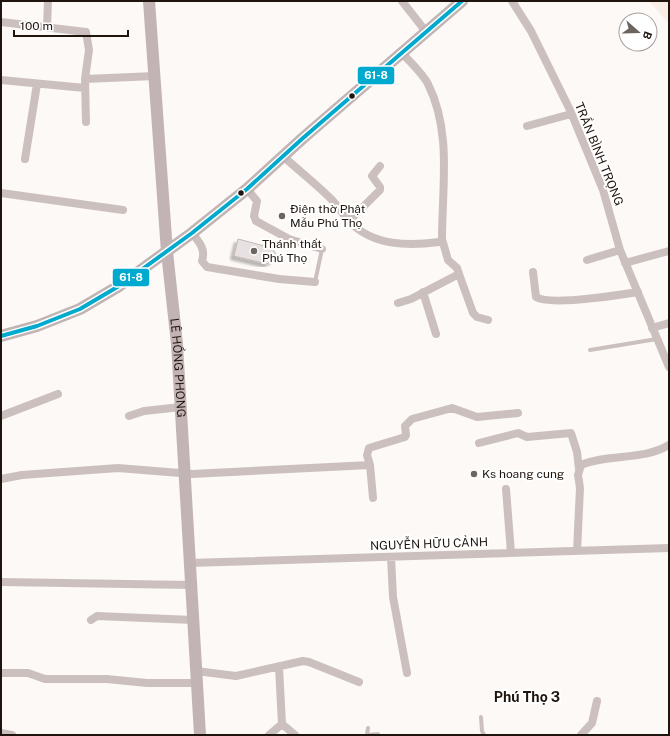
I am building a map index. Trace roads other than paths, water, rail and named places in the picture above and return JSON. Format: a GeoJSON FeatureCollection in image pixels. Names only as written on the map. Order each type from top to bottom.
{"type":"FeatureCollection","features":[{"type":"Feature","properties":{"kind":"street"},"geometry":{"type":"LineString","coordinates":[[47,27],[48,1]]}},
{"type":"Feature","properties":{"kind":"street","name":"LÊ HỒNG PHONG"},"geometry":{"type":"LineString","coordinates":[[149,1],[167,252],[177,344],[200,735]]}},
{"type":"Feature","properties":{"kind":"street"},"geometry":{"type":"LineString","coordinates":[[402,1],[427,33]]}},
{"type":"Feature","properties":{"kind":"street"},"geometry":{"type":"LineString","coordinates":[[1,336],[37,326],[80,309],[119,286],[167,252],[247,189],[462,1]]}},
{"type":"Feature","properties":{"kind":"street","name":"TRẦN BÌNH TRỌNG"},"geometry":{"type":"LineString","coordinates":[[512,1],[531,32],[571,114],[603,190],[625,263],[669,367]]}},
{"type":"Feature","properties":{"kind":"street"},"geometry":{"type":"LineString","coordinates":[[1,22],[86,32],[89,50],[85,79],[86,122]]}},
{"type":"Feature","properties":{"kind":"street"},"geometry":{"type":"LineString","coordinates":[[402,54],[428,83],[438,109],[445,161],[442,239],[448,260],[457,268],[473,313],[477,317],[488,320]]}},
{"type":"Feature","properties":{"kind":"street"},"geometry":{"type":"LineString","coordinates":[[85,79],[155,76]]}},
{"type":"Feature","properties":{"kind":"street"},"geometry":{"type":"LineString","coordinates":[[1,80],[85,88]]}},
{"type":"Feature","properties":{"kind":"street"},"geometry":{"type":"LineString","coordinates":[[25,160],[37,84]]}},
{"type":"Feature","properties":{"kind":"street"},"geometry":{"type":"LineString","coordinates":[[527,126],[571,114]]}},
{"type":"Feature","properties":{"kind":"street"},"geometry":{"type":"LineString","coordinates":[[283,156],[331,198],[349,221],[367,235],[390,243],[429,243],[439,242],[442,239]]}},
{"type":"Feature","properties":{"kind":"street"},"geometry":{"type":"LineString","coordinates":[[349,221],[380,190],[380,187],[372,176],[380,166]]}},
{"type":"Feature","properties":{"kind":"street"},"geometry":{"type":"LineString","coordinates":[[247,189],[258,201],[254,216],[256,222],[289,239],[322,249]]}},
{"type":"Feature","properties":{"kind":"street"},"geometry":{"type":"LineString","coordinates":[[1,193],[123,210]]}},
{"type":"Feature","properties":{"kind":"street"},"geometry":{"type":"LineString","coordinates":[[192,233],[202,246],[204,255],[202,261],[207,267],[279,279],[315,282]]}},
{"type":"Feature","properties":{"kind":"street"},"geometry":{"type":"LineString","coordinates":[[587,260],[620,250]]}},
{"type":"Feature","properties":{"kind":"street"},"geometry":{"type":"LineString","coordinates":[[625,263],[669,251]]}},
{"type":"Feature","properties":{"kind":"street"},"geometry":{"type":"LineString","coordinates":[[533,272],[536,297],[542,300],[576,299],[638,292]]}},
{"type":"Feature","properties":{"kind":"street"},"geometry":{"type":"LineString","coordinates":[[398,303],[458,274]]}},
{"type":"Feature","properties":{"kind":"street"},"geometry":{"type":"LineString","coordinates":[[423,292],[436,334]]}},
{"type":"Feature","properties":{"kind":"street"},"geometry":{"type":"LineString","coordinates":[[652,328],[669,323]]}},
{"type":"Feature","properties":{"kind":"street"},"geometry":{"type":"LineString","coordinates":[[1,416],[58,394]]}},
{"type":"Feature","properties":{"kind":"street"},"geometry":{"type":"LineString","coordinates":[[128,416],[144,411],[181,407]]}},
{"type":"Feature","properties":{"kind":"street"},"geometry":{"type":"LineString","coordinates":[[373,498],[370,465],[367,455],[369,448],[405,437],[405,426],[412,419],[452,408],[477,418],[518,412]]}},
{"type":"Feature","properties":{"kind":"street"},"geometry":{"type":"LineString","coordinates":[[479,443],[518,433],[527,437],[571,433],[577,452],[580,488],[577,551]]}},
{"type":"Feature","properties":{"kind":"street"},"geometry":{"type":"LineString","coordinates":[[579,469],[581,465],[592,460],[646,453],[669,445]]}},
{"type":"Feature","properties":{"kind":"street"},"geometry":{"type":"LineString","coordinates":[[1,479],[22,475],[118,468],[185,472],[192,474],[370,465]]}},
{"type":"Feature","properties":{"kind":"street"},"geometry":{"type":"LineString","coordinates":[[506,489],[511,553]]}},
{"type":"Feature","properties":{"kind":"street","name":"NGUYỄN HỮU CẢNH"},"geometry":{"type":"LineString","coordinates":[[189,563],[669,548]]}},
{"type":"Feature","properties":{"kind":"street"},"geometry":{"type":"LineString","coordinates":[[391,557],[393,597],[407,673]]}},
{"type":"Feature","properties":{"kind":"street"},"geometry":{"type":"LineString","coordinates":[[1,582],[191,585]]}},
{"type":"Feature","properties":{"kind":"street"},"geometry":{"type":"LineString","coordinates":[[91,620],[97,616],[193,620]]}},
{"type":"Feature","properties":{"kind":"street"},"geometry":{"type":"LineString","coordinates":[[196,671],[236,676],[292,663],[309,662],[359,682]]}},
{"type":"Feature","properties":{"kind":"street"},"geometry":{"type":"LineString","coordinates":[[279,667],[282,724],[295,735]]}},
{"type":"Feature","properties":{"kind":"street"},"geometry":{"type":"LineString","coordinates":[[1,673],[28,673],[46,679],[107,679],[147,683],[197,684]]}},
{"type":"Feature","properties":{"kind":"street"},"geometry":{"type":"LineString","coordinates":[[581,735],[592,723],[597,701]]}},
{"type":"Feature","properties":{"kind":"street"},"geometry":{"type":"LineString","coordinates":[[269,735],[282,724]]}},
{"type":"Feature","properties":{"kind":"street"},"geometry":{"type":"LineString","coordinates":[[1,733],[12,735]]}},
{"type":"Feature","properties":{"kind":"lane"},"geometry":{"type":"LineString","coordinates":[[315,282],[322,249]]}},
{"type":"Feature","properties":{"kind":"lane"},"geometry":{"type":"LineString","coordinates":[[590,350],[657,339]]}},
{"type":"Feature","properties":{"kind":"lane"},"geometry":{"type":"LineString","coordinates":[[481,717],[482,731],[484,735]]}},
{"type":"Feature","properties":{"kind":"lane"},"geometry":{"type":"LineString","coordinates":[[368,728],[368,735],[378,734]]}},
{"type":"Feature","properties":{"kind":"place","name":"Điện thờ Phật Mẫu Phú Thọ"},"geometry":{"type":"Point","coordinates":[282,216]}},
{"type":"Feature","properties":{"kind":"place","name":"Thánh thất Phú Thọ"},"geometry":{"type":"Point","coordinates":[254,251]}},
{"type":"Feature","properties":{"kind":"place","name":"Ks hoang cung"},"geometry":{"type":"Point","coordinates":[474,474]}},
{"type":"Feature","properties":{"kind":"district","name":"Phú Thọ 3"},"geometry":{"type":"Point","coordinates":[527,697]}}]}
